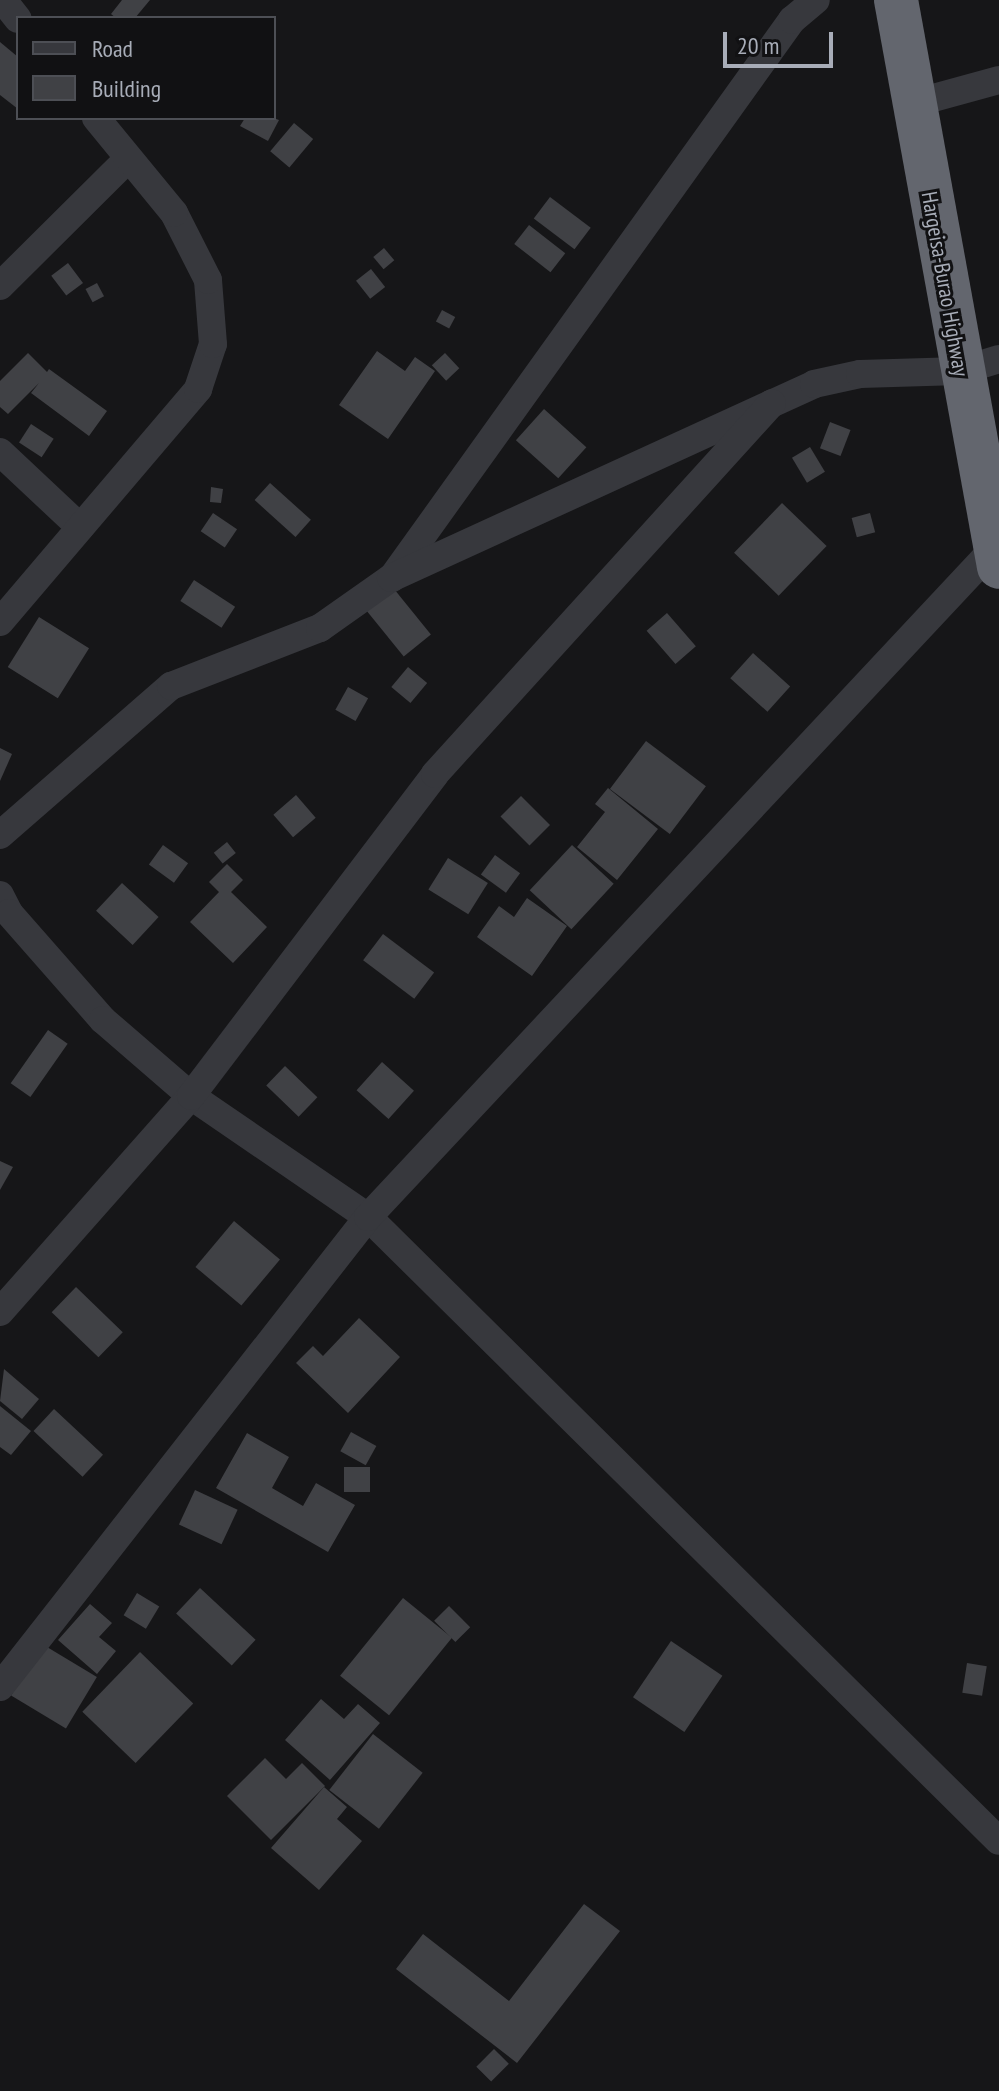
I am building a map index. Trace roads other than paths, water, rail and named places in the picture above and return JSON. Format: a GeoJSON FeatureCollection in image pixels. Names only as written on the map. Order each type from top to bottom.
{"type":"FeatureCollection","features":[{"type":"Feature","properties":{"kind":"highway","name":"Hargeisa-Burao Highway"},"geometry":{"type":"LineString","coordinates":[[896,0],[915,103],[980,365],[997,552]]}},
{"type":"Feature","properties":{"kind":"street"},"geometry":{"type":"LineString","coordinates":[[3,0],[16,16]]}},
{"type":"Feature","properties":{"kind":"street"},"geometry":{"type":"LineString","coordinates":[[391,578],[792,20],[816,0]]}},
{"type":"Feature","properties":{"kind":"street"},"geometry":{"type":"LineString","coordinates":[[915,103],[999,80]]}},
{"type":"Feature","properties":{"kind":"street"},"geometry":{"type":"LineString","coordinates":[[0,622],[198,389],[213,344],[208,280],[174,213],[98,120]]}},
{"type":"Feature","properties":{"kind":"street"},"geometry":{"type":"LineString","coordinates":[[0,286],[128,159]]}},
{"type":"Feature","properties":{"kind":"street"},"geometry":{"type":"LineString","coordinates":[[0,835],[171,686],[320,628],[391,578],[814,384],[860,374],[980,365]]}},
{"type":"Feature","properties":{"kind":"street"},"geometry":{"type":"LineString","coordinates":[[0,1312],[191,1096],[435,774],[772,403]]}},
{"type":"Feature","properties":{"kind":"street"},"geometry":{"type":"LineString","coordinates":[[0,452],[80,527]]}},
{"type":"Feature","properties":{"kind":"street"},"geometry":{"type":"LineString","coordinates":[[0,1687],[368,1217],[997,552]]}},
{"type":"Feature","properties":{"kind":"street"},"geometry":{"type":"LineString","coordinates":[[3,910],[103,1020],[191,1096],[368,1217],[999,1841]]}}]}
